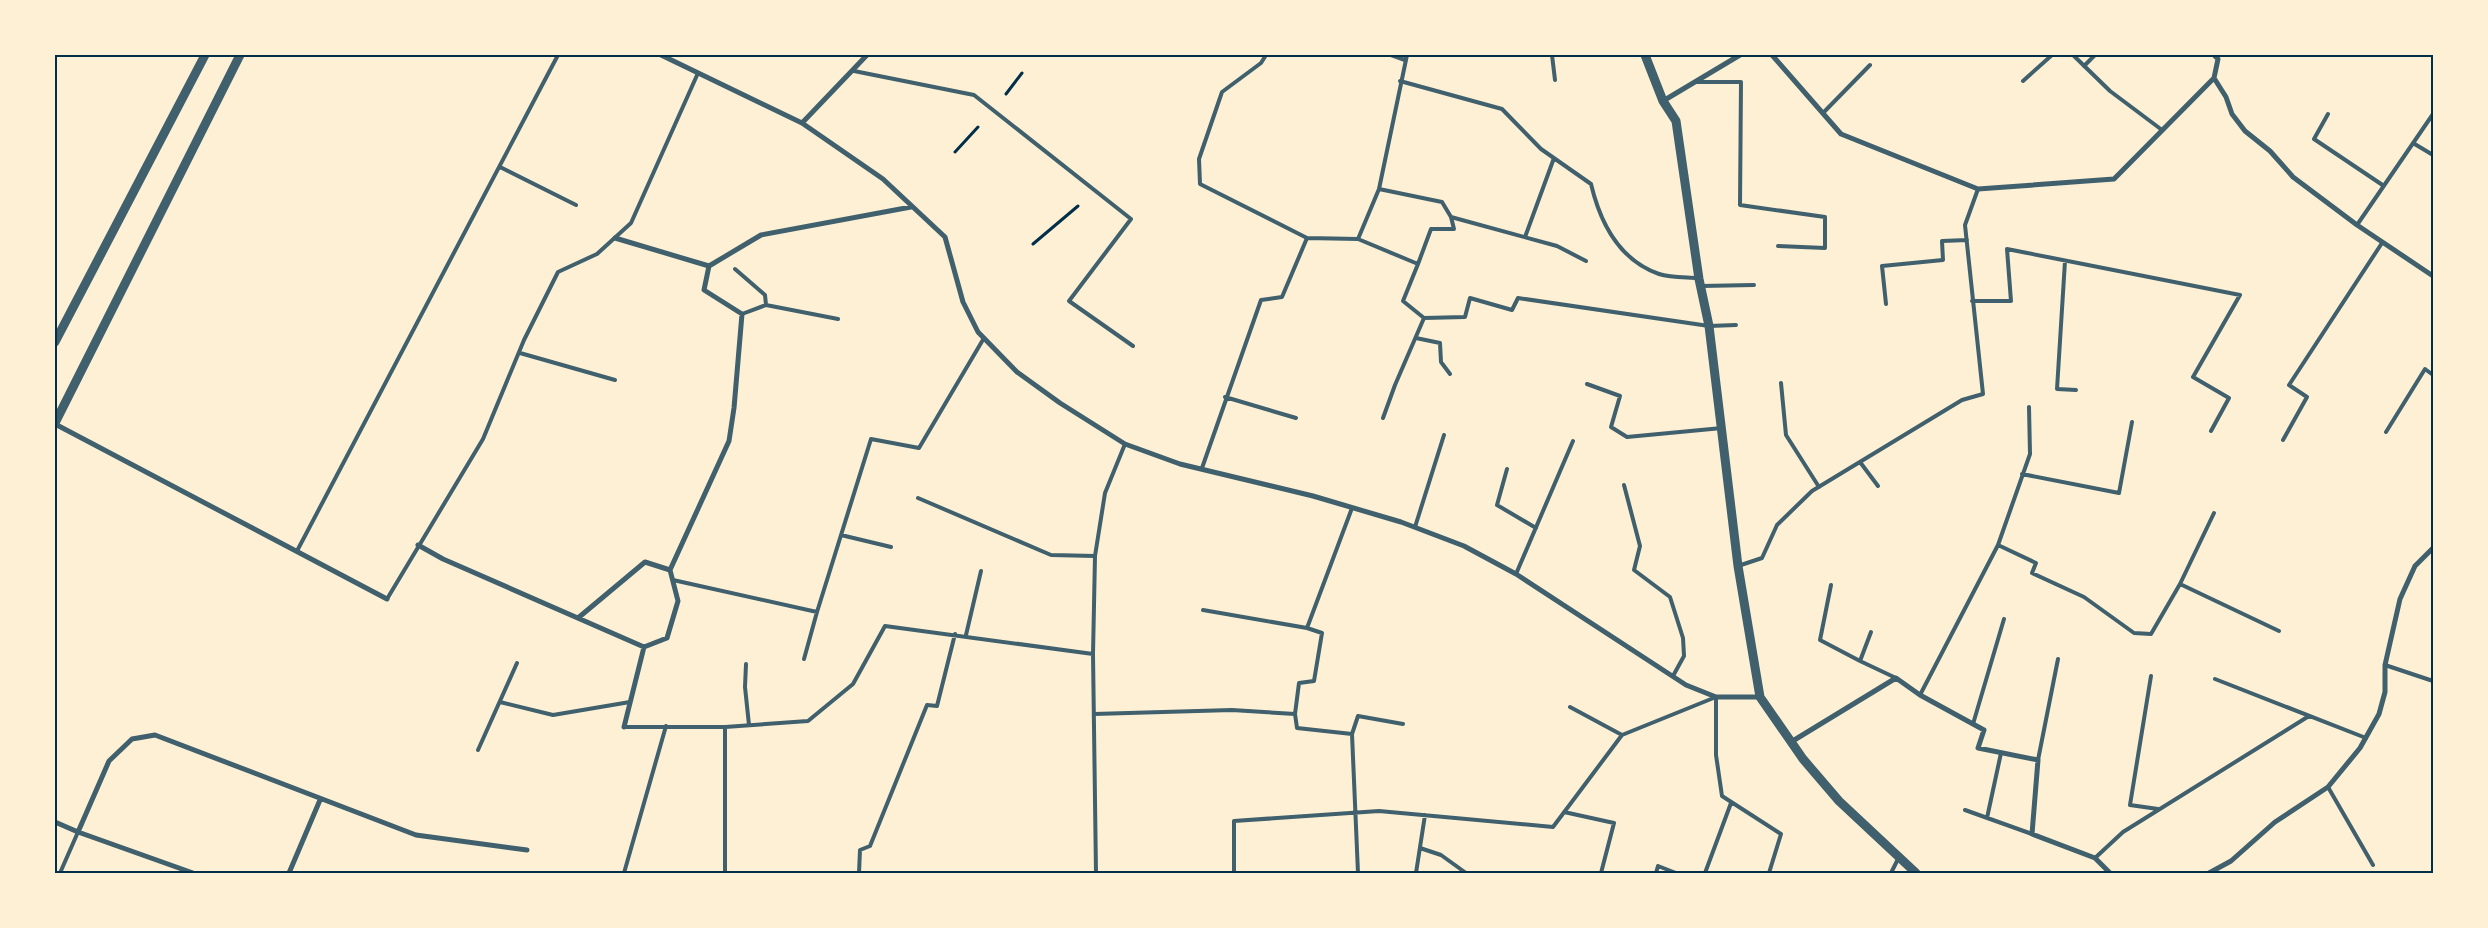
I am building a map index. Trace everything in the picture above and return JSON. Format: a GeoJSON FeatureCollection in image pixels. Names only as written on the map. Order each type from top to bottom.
{"type":"FeatureCollection","features":[{"type":"Feature","properties":{"kind":"street"},"geometry":{"type":"LineString","coordinates":[[55,342],[205,55]]}},
{"type":"Feature","properties":{"kind":"street"},"geometry":{"type":"LineString","coordinates":[[240,55],[55,423],[387,599]]}},
{"type":"Feature","properties":{"kind":"street"},"geometry":{"type":"LineString","coordinates":[[661,55],[802,123],[884,179],[911,207],[945,237],[963,302],[978,332],[1017,372],[1060,403],[1124,444],[1180,464],[1202,468],[1352,508],[1415,527],[1464,546],[1516,574],[1686,685],[1716,698],[1760,696]]}},
{"type":"Feature","properties":{"kind":"street"},"geometry":{"type":"LineString","coordinates":[[802,123],[854,71],[867,55]]}},
{"type":"Feature","properties":{"kind":"street"},"geometry":{"type":"LineString","coordinates":[[1645,55],[1663,101],[1676,122],[1700,282],[1709,326],[1738,566],[1760,696],[1803,760],[1839,801],[1916,873]]}},
{"type":"Feature","properties":{"kind":"street"},"geometry":{"type":"LineString","coordinates":[[1663,101],[1740,55]]}},
{"type":"Feature","properties":{"kind":"street"},"geometry":{"type":"LineString","coordinates":[[1772,55],[1841,134],[1978,189],[2114,179],[2214,78],[2218,56]]}},
{"type":"Feature","properties":{"kind":"street"},"geometry":{"type":"LineString","coordinates":[[2214,78],[2226,97],[2232,114],[2245,131],[2270,151],[2294,176],[2357,226],[2433,276]]}},
{"type":"Feature","properties":{"kind":"street"},"geometry":{"type":"LineString","coordinates":[[418,545],[443,559],[644,647],[667,638],[678,601],[670,570],[729,441],[734,408],[742,314],[704,290],[709,266],[761,234],[911,207]]}},
{"type":"Feature","properties":{"kind":"street"},"geometry":{"type":"LineString","coordinates":[[615,238],[709,266]]}},
{"type":"Feature","properties":{"kind":"street"},"geometry":{"type":"LineString","coordinates":[[2209,873],[2231,862],[2275,822],[2328,787],[2360,748],[2379,714],[2383,699],[2385,665],[2400,599],[2415,566],[2433,548]]}},
{"type":"Feature","properties":{"kind":"street"},"geometry":{"type":"LineString","coordinates":[[578,618],[645,562],[670,570]]}},
{"type":"Feature","properties":{"kind":"street"},"geometry":{"type":"LineString","coordinates":[[624,727],[644,647]]}},
{"type":"Feature","properties":{"kind":"street"},"geometry":{"type":"LineString","coordinates":[[1791,742],[1896,678],[1920,695],[1984,730],[1978,748],[2038,760],[2032,834],[2096,858],[2110,873]]}},
{"type":"Feature","properties":{"kind":"street"},"geometry":{"type":"LineString","coordinates":[[78,832],[109,761],[132,739],[155,735],[320,800],[416,835],[527,850]]}},
{"type":"Feature","properties":{"kind":"street"},"geometry":{"type":"LineString","coordinates":[[289,873],[320,800]]}},
{"type":"Feature","properties":{"kind":"street"},"geometry":{"type":"LineString","coordinates":[[55,822],[193,873]]}},
{"type":"Feature","properties":{"kind":"lane"},"geometry":{"type":"LineString","coordinates":[[297,551],[558,55]]}},
{"type":"Feature","properties":{"kind":"lane"},"geometry":{"type":"LineString","coordinates":[[1266,55],[1261,63],[1222,92],[1199,159],[1200,184],[1307,238],[1358,239],[1418,264]]}},
{"type":"Feature","properties":{"kind":"lane"},"geometry":{"type":"LineString","coordinates":[[1391,55],[1405,60]]}},
{"type":"Feature","properties":{"kind":"lane"},"geometry":{"type":"LineString","coordinates":[[1358,239],[1378,189],[1407,55]]}},
{"type":"Feature","properties":{"kind":"lane"},"geometry":{"type":"LineString","coordinates":[[1552,55],[1555,80]]}},
{"type":"Feature","properties":{"kind":"lane"},"geometry":{"type":"LineString","coordinates":[[2023,81],[2052,55]]}},
{"type":"Feature","properties":{"kind":"lane"},"geometry":{"type":"LineString","coordinates":[[2073,55],[2110,91],[2162,130]]}},
{"type":"Feature","properties":{"kind":"lane"},"geometry":{"type":"LineString","coordinates":[[2084,66],[2095,55]]}},
{"type":"Feature","properties":{"kind":"lane"},"geometry":{"type":"LineString","coordinates":[[1822,113],[1870,65]]}},
{"type":"Feature","properties":{"kind":"lane"},"geometry":{"type":"LineString","coordinates":[[854,71],[974,95],[1131,219],[1069,301],[1133,346]]}},
{"type":"Feature","properties":{"kind":"lane"},"geometry":{"type":"LineString","coordinates":[[387,599],[482,439],[558,272],[597,254],[631,224],[698,73]]}},
{"type":"Feature","properties":{"kind":"lane"},"geometry":{"type":"LineString","coordinates":[[1400,81],[1502,109],[1541,149],[1591,184],[1596,205],[1614,242],[1631,258],[1660,275],[1700,282],[1754,285]]}},
{"type":"Feature","properties":{"kind":"lane"},"geometry":{"type":"LineString","coordinates":[[1694,82],[1741,82],[1740,205],[1825,217],[1826,248],[1778,246]]}},
{"type":"Feature","properties":{"kind":"lane"},"geometry":{"type":"LineString","coordinates":[[2328,114],[2314,139],[2384,186]]}},
{"type":"Feature","properties":{"kind":"lane"},"geometry":{"type":"LineString","coordinates":[[2357,226],[2433,114]]}},
{"type":"Feature","properties":{"kind":"lane"},"geometry":{"type":"LineString","coordinates":[[2413,143],[2433,155]]}},
{"type":"Feature","properties":{"kind":"lane"},"geometry":{"type":"LineString","coordinates":[[1525,237],[1554,158]]}},
{"type":"Feature","properties":{"kind":"lane"},"geometry":{"type":"LineString","coordinates":[[500,167],[576,205]]}},
{"type":"Feature","properties":{"kind":"lane"},"geometry":{"type":"LineString","coordinates":[[1378,189],[1442,202],[1451,218],[1454,229],[1431,229],[1403,301],[1424,318],[1465,317],[1470,298],[1512,310],[1518,298],[1709,326],[1736,325]]}},
{"type":"Feature","properties":{"kind":"lane"},"geometry":{"type":"LineString","coordinates":[[1738,566],[1762,558],[1777,525],[1819,487],[1962,400],[1983,394],[1972,301],[1966,225],[1978,189]]}},
{"type":"Feature","properties":{"kind":"lane"},"geometry":{"type":"LineString","coordinates":[[1451,218],[1557,246],[1586,261]]}},
{"type":"Feature","properties":{"kind":"lane"},"geometry":{"type":"LineString","coordinates":[[1202,468],[1261,300],[1282,297],[1307,238]]}},
{"type":"Feature","properties":{"kind":"lane"},"geometry":{"type":"LineString","coordinates":[[1886,304],[1882,266],[1943,260],[1942,241],[1967,240]]}},
{"type":"Feature","properties":{"kind":"lane"},"geometry":{"type":"LineString","coordinates":[[2283,440],[2307,397],[2289,385],[2382,243]]}},
{"type":"Feature","properties":{"kind":"lane"},"geometry":{"type":"LineString","coordinates":[[1972,301],[2011,300],[2006,250],[2240,295],[2193,377],[2229,398],[2212,431]]}},
{"type":"Feature","properties":{"kind":"lane"},"geometry":{"type":"LineString","coordinates":[[2065,261],[2057,389],[2076,390]]}},
{"type":"Feature","properties":{"kind":"lane"},"geometry":{"type":"LineString","coordinates":[[736,269],[765,295],[766,305]]}},
{"type":"Feature","properties":{"kind":"lane"},"geometry":{"type":"LineString","coordinates":[[742,314],[766,305],[838,319]]}},
{"type":"Feature","properties":{"kind":"lane"},"geometry":{"type":"LineString","coordinates":[[1383,418],[1424,318]]}},
{"type":"Feature","properties":{"kind":"lane"},"geometry":{"type":"LineString","coordinates":[[804,659],[817,612],[872,440],[919,448],[984,338]]}},
{"type":"Feature","properties":{"kind":"lane"},"geometry":{"type":"LineString","coordinates":[[1416,338],[1440,343],[1441,362],[1450,374]]}},
{"type":"Feature","properties":{"kind":"lane"},"geometry":{"type":"LineString","coordinates":[[520,353],[615,380]]}},
{"type":"Feature","properties":{"kind":"lane"},"geometry":{"type":"LineString","coordinates":[[2386,432],[2425,369],[2433,375]]}},
{"type":"Feature","properties":{"kind":"lane"},"geometry":{"type":"LineString","coordinates":[[1781,383],[1786,435],[1819,487]]}},
{"type":"Feature","properties":{"kind":"lane"},"geometry":{"type":"LineString","coordinates":[[1587,384],[1620,396],[1610,427],[1627,437],[1722,428]]}},
{"type":"Feature","properties":{"kind":"lane"},"geometry":{"type":"LineString","coordinates":[[1225,398],[1296,418]]}},
{"type":"Feature","properties":{"kind":"lane"},"geometry":{"type":"LineString","coordinates":[[1920,695],[1998,544],[2030,454],[2029,407]]}},
{"type":"Feature","properties":{"kind":"lane"},"geometry":{"type":"LineString","coordinates":[[2022,474],[2119,493],[2132,422]]}},
{"type":"Feature","properties":{"kind":"lane"},"geometry":{"type":"LineString","coordinates":[[1415,527],[1444,436]]}},
{"type":"Feature","properties":{"kind":"lane"},"geometry":{"type":"LineString","coordinates":[[1516,574],[1573,441]]}},
{"type":"Feature","properties":{"kind":"lane"},"geometry":{"type":"LineString","coordinates":[[1096,873],[1092,654],[1094,556],[1105,493],[1124,444]]}},
{"type":"Feature","properties":{"kind":"lane"},"geometry":{"type":"LineString","coordinates":[[1860,462],[1878,486]]}},
{"type":"Feature","properties":{"kind":"lane"},"geometry":{"type":"LineString","coordinates":[[1507,469],[1497,505],[1536,528]]}},
{"type":"Feature","properties":{"kind":"lane"},"geometry":{"type":"LineString","coordinates":[[1624,485],[1640,546],[1634,570],[1670,597],[1683,638],[1684,656],[1673,676]]}},
{"type":"Feature","properties":{"kind":"lane"},"geometry":{"type":"LineString","coordinates":[[918,498],[1051,555],[1094,556]]}},
{"type":"Feature","properties":{"kind":"lane"},"geometry":{"type":"LineString","coordinates":[[1308,628],[1352,508]]}},
{"type":"Feature","properties":{"kind":"lane"},"geometry":{"type":"LineString","coordinates":[[1998,544],[2036,564],[2032,573],[2084,597],[2134,633],[2150,634],[2180,584],[2214,512]]}},
{"type":"Feature","properties":{"kind":"lane"},"geometry":{"type":"LineString","coordinates":[[841,535],[891,548]]}},
{"type":"Feature","properties":{"kind":"lane"},"geometry":{"type":"LineString","coordinates":[[966,636],[981,571]]}},
{"type":"Feature","properties":{"kind":"lane"},"geometry":{"type":"LineString","coordinates":[[673,580],[817,612]]}},
{"type":"Feature","properties":{"kind":"lane"},"geometry":{"type":"LineString","coordinates":[[2180,584],[2279,631]]}},
{"type":"Feature","properties":{"kind":"lane"},"geometry":{"type":"LineString","coordinates":[[1831,585],[1820,640],[1896,678]]}},
{"type":"Feature","properties":{"kind":"lane"},"geometry":{"type":"LineString","coordinates":[[1202,610],[1308,628],[1322,633],[1314,681],[1299,683],[1295,714],[1298,728],[1352,734]]}},
{"type":"Feature","properties":{"kind":"lane"},"geometry":{"type":"LineString","coordinates":[[1973,724],[2004,619]]}},
{"type":"Feature","properties":{"kind":"lane"},"geometry":{"type":"LineString","coordinates":[[624,727],[725,727],[808,721],[853,684],[885,626],[1092,654]]}},
{"type":"Feature","properties":{"kind":"lane"},"geometry":{"type":"LineString","coordinates":[[1860,661],[1871,632]]}},
{"type":"Feature","properties":{"kind":"lane"},"geometry":{"type":"LineString","coordinates":[[859,873],[860,850],[870,846],[927,704],[938,706],[955,634]]}},
{"type":"Feature","properties":{"kind":"lane"},"geometry":{"type":"LineString","coordinates":[[2038,760],[2058,659]]}},
{"type":"Feature","properties":{"kind":"lane"},"geometry":{"type":"LineString","coordinates":[[478,750],[517,663]]}},
{"type":"Feature","properties":{"kind":"lane"},"geometry":{"type":"LineString","coordinates":[[746,664],[745,687],[749,725]]}},
{"type":"Feature","properties":{"kind":"lane"},"geometry":{"type":"LineString","coordinates":[[2385,665],[2433,681]]}},
{"type":"Feature","properties":{"kind":"lane"},"geometry":{"type":"LineString","coordinates":[[2150,676],[2130,805],[2158,809]]}},
{"type":"Feature","properties":{"kind":"lane"},"geometry":{"type":"LineString","coordinates":[[2215,679],[2366,738]]}},
{"type":"Feature","properties":{"kind":"lane"},"geometry":{"type":"LineString","coordinates":[[1234,873],[1234,821],[1379,811],[1553,827],[1622,735],[1716,698],[1716,756],[1722,796],[1781,834],[1769,873]]}},
{"type":"Feature","properties":{"kind":"lane"},"geometry":{"type":"LineString","coordinates":[[500,702],[553,715],[630,702]]}},
{"type":"Feature","properties":{"kind":"lane"},"geometry":{"type":"LineString","coordinates":[[1570,707],[1622,735]]}},
{"type":"Feature","properties":{"kind":"lane"},"geometry":{"type":"LineString","coordinates":[[1094,714],[1232,710],[1295,714]]}},
{"type":"Feature","properties":{"kind":"lane"},"geometry":{"type":"LineString","coordinates":[[1358,873],[1352,734],[1358,716],[1403,724]]}},
{"type":"Feature","properties":{"kind":"lane"},"geometry":{"type":"LineString","coordinates":[[2096,858],[2122,832],[2309,716]]}},
{"type":"Feature","properties":{"kind":"lane"},"geometry":{"type":"LineString","coordinates":[[624,873],[666,726]]}},
{"type":"Feature","properties":{"kind":"lane"},"geometry":{"type":"LineString","coordinates":[[725,727],[725,873]]}},
{"type":"Feature","properties":{"kind":"lane"},"geometry":{"type":"LineString","coordinates":[[1987,818],[2001,753]]}},
{"type":"Feature","properties":{"kind":"lane"},"geometry":{"type":"LineString","coordinates":[[2328,787],[2374,865]]}},
{"type":"Feature","properties":{"kind":"lane"},"geometry":{"type":"LineString","coordinates":[[1705,873],[1732,803]]}},
{"type":"Feature","properties":{"kind":"lane"},"geometry":{"type":"LineString","coordinates":[[1965,810],[2032,834]]}},
{"type":"Feature","properties":{"kind":"lane"},"geometry":{"type":"LineString","coordinates":[[1564,812],[1614,823],[1601,873]]}},
{"type":"Feature","properties":{"kind":"lane"},"geometry":{"type":"LineString","coordinates":[[1416,873],[1425,815]]}},
{"type":"Feature","properties":{"kind":"lane"},"geometry":{"type":"LineString","coordinates":[[60,873],[78,832]]}},
{"type":"Feature","properties":{"kind":"lane"},"geometry":{"type":"LineString","coordinates":[[1420,848],[1441,855],[1466,873]]}},
{"type":"Feature","properties":{"kind":"lane"},"geometry":{"type":"LineString","coordinates":[[1892,873],[1899,857]]}},
{"type":"Feature","properties":{"kind":"lane"},"geometry":{"type":"LineString","coordinates":[[1656,873],[1658,866],[1676,873]]}},
{"type":"Feature","properties":{"kind":"path"},"geometry":{"type":"LineString","coordinates":[[1034,244],[1096,191]]}}]}
